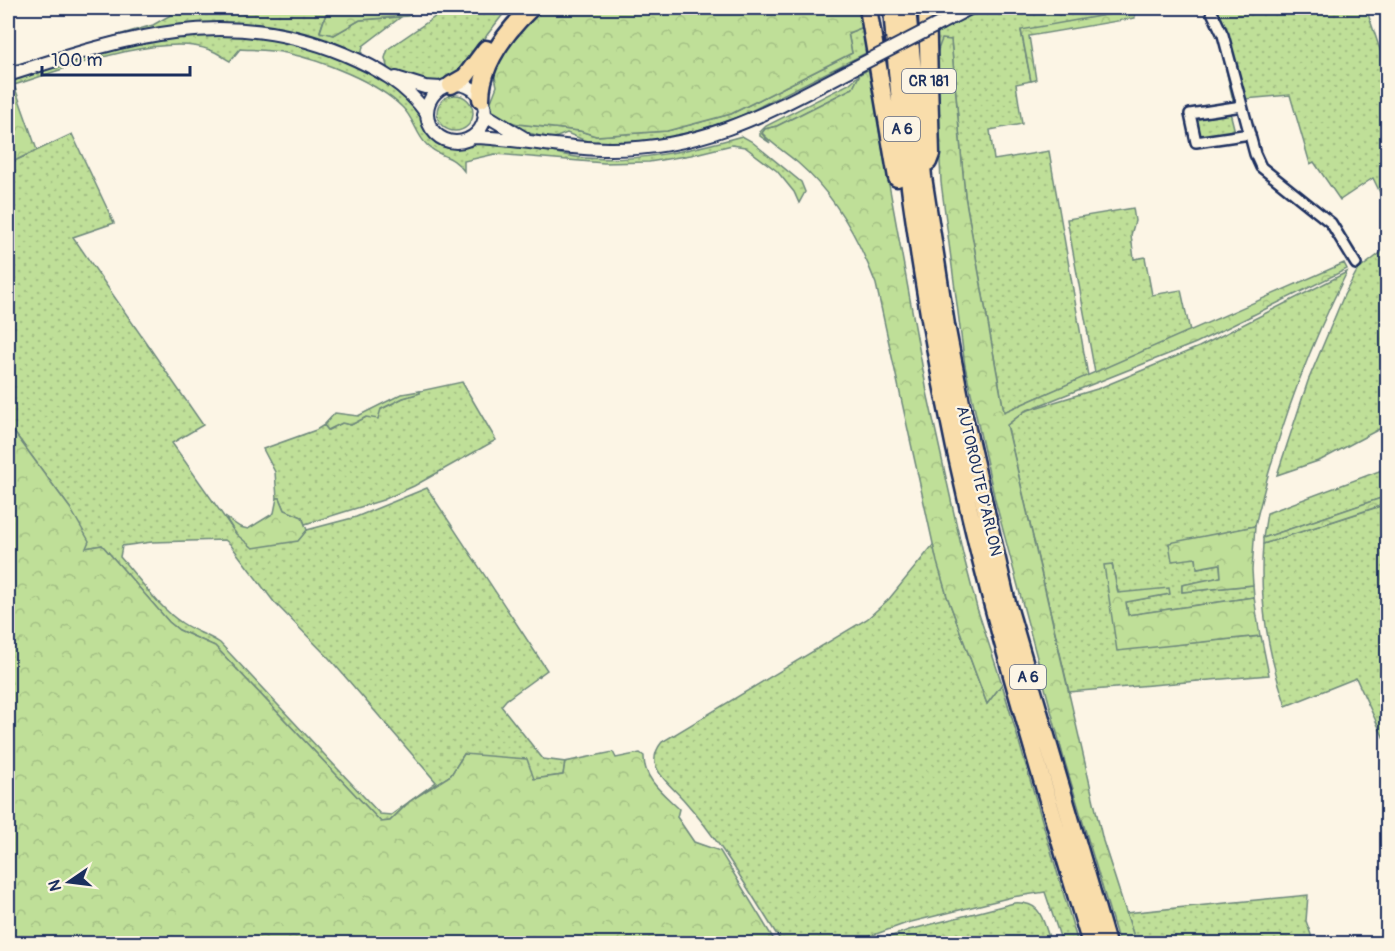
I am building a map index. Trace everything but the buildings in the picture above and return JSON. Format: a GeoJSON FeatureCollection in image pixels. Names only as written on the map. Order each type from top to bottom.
{"type":"FeatureCollection","features":[{"type":"Feature","properties":{"kind":"highway"},"geometry":{"type":"LineString","coordinates":[[446,86],[465,77],[517,8]]}},
{"type":"Feature","properties":{"kind":"highway"},"geometry":{"type":"LineString","coordinates":[[482,106],[481,88],[485,70],[498,47],[531,8]]}},
{"type":"Feature","properties":{"kind":"highway","name":"A 6"},"geometry":{"type":"LineString","coordinates":[[868,8],[903,213],[918,251]]}},
{"type":"Feature","properties":{"kind":"highway","name":"AUTOROUTE D'ARLON"},"geometry":{"type":"LineString","coordinates":[[892,8],[898,90],[918,251],[955,446],[990,595],[1037,765],[1091,944]]}},
{"type":"Feature","properties":{"kind":"highway","name":"AUTOROUTE D'ARLON"},"geometry":{"type":"LineString","coordinates":[[907,8],[922,177],[946,325],[984,509],[1010,614],[1107,944]]}},
{"type":"Feature","properties":{"kind":"highway","name":"CR 181"},"geometry":{"type":"LineString","coordinates":[[922,177],[931,154],[927,8]]}},
{"type":"Feature","properties":{"kind":"main road","name":"CR 181"},"geometry":{"type":"LineString","coordinates":[[472,137],[527,140],[579,148],[607,149],[661,146],[688,141],[740,125],[970,8]]}},
{"type":"Feature","properties":{"kind":"main road"},"geometry":{"type":"LineString","coordinates":[[8,75],[155,33],[191,29],[265,32],[336,51],[368,64],[389,76],[416,98],[427,114],[433,131],[439,137],[456,142],[472,137],[483,123],[482,106],[468,87],[424,87],[389,76]]}},
{"type":"Feature","properties":{"kind":"main road"},"geometry":{"type":"LineString","coordinates":[[427,114],[430,99],[446,86]]}},
{"type":"Feature","properties":{"kind":"main road","name":"CR 181"},"geometry":{"type":"LineString","coordinates":[[482,106],[527,140]]}},
{"type":"Feature","properties":{"kind":"street"},"geometry":{"type":"LineString","coordinates":[[1210,8],[1223,35],[1261,167],[1331,223],[1356,264]]}},
{"type":"Feature","properties":{"kind":"street"},"geometry":{"type":"LineString","coordinates":[[1242,106],[1190,114],[1196,142],[1250,134]]}},
{"type":"Feature","properties":{"kind":"green space"},"geometry":{"type":"Polygon","coordinates":[[[191,8],[328,8],[320,31],[334,35],[360,20],[401,17],[363,46],[360,61],[389,75],[385,58],[388,49],[448,8],[508,8],[487,35],[470,65],[455,78],[437,83],[390,77],[413,103],[421,116],[426,132],[432,139],[451,147],[494,141],[573,157],[605,159],[664,154],[742,136],[801,182],[805,192],[799,203],[794,192],[777,171],[745,147],[732,145],[649,162],[604,163],[495,154],[464,161],[464,171],[455,162],[427,145],[406,111],[378,89],[348,73],[300,56],[275,51],[240,49],[230,61],[210,50],[190,45],[166,45],[84,62],[8,85],[8,67],[153,25],[174,13],[191,8]]]}},
{"type":"Feature","properties":{"kind":"green space"},"geometry":{"type":"Polygon","coordinates":[[[328,8],[416,8],[416,11],[408,16],[360,20],[334,35],[320,32],[328,8]]]}},
{"type":"Feature","properties":{"kind":"green space"},"geometry":{"type":"Polygon","coordinates":[[[540,8],[862,8],[866,26],[848,33],[852,53],[731,114],[667,131],[596,136],[580,131],[518,124],[498,118],[492,111],[490,104],[497,86],[494,73],[503,51],[529,18],[540,8]]]}},
{"type":"Feature","properties":{"kind":"green space"},"geometry":{"type":"Polygon","coordinates":[[[933,8],[1147,8],[1021,31],[1031,81],[1016,84],[1022,124],[990,130],[994,160],[1049,151],[1088,376],[1004,412],[965,196],[951,40],[935,58],[933,8]]]}},
{"type":"Feature","properties":{"kind":"green space"},"geometry":{"type":"Polygon","coordinates":[[[1203,8],[1366,8],[1387,70],[1387,207],[1373,178],[1340,200],[1314,162],[1310,164],[1290,95],[1233,100],[1222,51],[1214,27],[1203,8]]]}},
{"type":"Feature","properties":{"kind":"green space"},"geometry":{"type":"Polygon","coordinates":[[[1134,10],[1135,18],[1029,36],[1036,80],[1031,81],[1021,30],[1134,10]]]}},
{"type":"Feature","properties":{"kind":"green space"},"geometry":{"type":"Polygon","coordinates":[[[866,26],[870,51],[743,115],[710,127],[655,141],[591,143],[567,133],[552,139],[525,132],[498,118],[518,124],[580,131],[596,136],[667,131],[731,114],[852,53],[848,33],[866,26]]]}},
{"type":"Feature","properties":{"kind":"green space"},"geometry":{"type":"Polygon","coordinates":[[[942,39],[951,40],[965,196],[1004,412],[1344,263],[1347,269],[1196,343],[1025,411],[1007,425],[1103,841],[1136,943],[1119,943],[1064,759],[995,500],[965,366],[941,182],[935,58],[942,39]]]}},
{"type":"Feature","properties":{"kind":"green space"},"geometry":{"type":"Polygon","coordinates":[[[871,68],[879,130],[927,392],[963,554],[977,608],[1002,684],[987,704],[947,596],[937,562],[876,284],[854,234],[834,203],[798,163],[762,133],[765,129],[777,126],[853,88],[860,74],[871,68]]]}},
{"type":"Feature","properties":{"kind":"green space"},"geometry":{"type":"Polygon","coordinates":[[[860,74],[853,88],[777,126],[765,129],[762,134],[770,143],[760,136],[760,132],[766,126],[849,84],[860,74]]]}},
{"type":"Feature","properties":{"kind":"green space"},"geometry":{"type":"Polygon","coordinates":[[[8,85],[14,85],[37,150],[8,164],[8,85]]]}},
{"type":"Feature","properties":{"kind":"green space"},"geometry":{"type":"Polygon","coordinates":[[[455,95],[468,100],[473,113],[468,126],[455,131],[442,126],[437,113],[442,100],[455,95]]]}},
{"type":"Feature","properties":{"kind":"green space"},"geometry":{"type":"Polygon","coordinates":[[[1229,108],[1236,136],[1196,142],[1190,114],[1229,108]]]}},
{"type":"Feature","properties":{"kind":"green space"},"geometry":{"type":"Polygon","coordinates":[[[72,134],[114,223],[73,237],[203,425],[172,443],[234,531],[297,541],[307,530],[356,517],[427,488],[547,670],[501,706],[543,759],[565,762],[563,775],[534,779],[464,754],[451,775],[411,801],[436,782],[329,658],[274,602],[230,544],[225,540],[152,542],[122,546],[120,557],[157,601],[182,623],[220,643],[380,814],[391,815],[410,801],[390,821],[381,822],[215,646],[179,630],[169,622],[102,545],[86,548],[70,508],[8,424],[8,164],[72,134]]]}},
{"type":"Feature","properties":{"kind":"green space"},"geometry":{"type":"Polygon","coordinates":[[[1133,208],[1135,221],[1131,235],[1134,259],[1145,257],[1152,295],[1181,290],[1190,331],[1095,373],[1067,219],[1133,208]]]}},
{"type":"Feature","properties":{"kind":"green space"},"geometry":{"type":"Polygon","coordinates":[[[1387,248],[1387,425],[1321,460],[1277,475],[1308,381],[1344,295],[1357,271],[1387,248]]]}},
{"type":"Feature","properties":{"kind":"green space"},"geometry":{"type":"Polygon","coordinates":[[[1347,272],[1306,364],[1282,429],[1255,526],[1169,544],[1196,558],[1198,568],[1220,564],[1221,577],[1182,585],[1182,592],[1253,585],[1254,597],[1128,615],[1126,602],[1170,594],[1118,593],[1112,564],[1118,650],[1261,636],[1269,675],[1069,692],[1007,425],[1025,411],[1097,389],[1199,347],[1347,272]]]}},
{"type":"Feature","properties":{"kind":"green space"},"geometry":{"type":"Polygon","coordinates":[[[462,382],[496,440],[414,486],[383,500],[305,524],[302,517],[285,510],[280,498],[277,498],[275,472],[263,449],[324,425],[328,430],[342,423],[351,425],[420,391],[462,382]]]}},
{"type":"Feature","properties":{"kind":"green space"},"geometry":{"type":"Polygon","coordinates":[[[420,391],[420,393],[403,398],[381,409],[378,419],[366,417],[351,425],[342,423],[328,430],[324,425],[335,413],[358,416],[402,394],[420,391]]]}},
{"type":"Feature","properties":{"kind":"green space"},"geometry":{"type":"Polygon","coordinates":[[[8,424],[70,508],[89,541],[86,548],[102,545],[169,622],[179,630],[215,646],[381,822],[390,821],[410,801],[451,775],[464,754],[527,759],[534,779],[563,775],[565,762],[613,752],[616,758],[640,753],[644,756],[651,779],[679,809],[677,817],[694,842],[720,851],[776,943],[8,943],[8,424]]]}},
{"type":"Feature","properties":{"kind":"green space"},"geometry":{"type":"Polygon","coordinates":[[[1387,468],[1387,496],[1263,538],[1267,513],[1387,468]]]}},
{"type":"Feature","properties":{"kind":"green space"},"geometry":{"type":"Polygon","coordinates":[[[1387,496],[1386,504],[1263,544],[1263,538],[1387,496]]]}},
{"type":"Feature","properties":{"kind":"green space"},"geometry":{"type":"Polygon","coordinates":[[[277,498],[280,498],[285,510],[302,517],[307,530],[298,541],[253,548],[236,534],[225,517],[240,527],[248,529],[274,513],[277,498]]]}},
{"type":"Feature","properties":{"kind":"green space"},"geometry":{"type":"Polygon","coordinates":[[[1387,504],[1387,745],[1356,678],[1286,706],[1274,667],[1266,626],[1262,564],[1263,544],[1387,504]]]}},
{"type":"Feature","properties":{"kind":"green space"},"geometry":{"type":"Polygon","coordinates":[[[1255,526],[1253,585],[1182,592],[1182,585],[1221,577],[1220,564],[1197,568],[1196,558],[1172,561],[1169,543],[1255,526]]]}},
{"type":"Feature","properties":{"kind":"green space"},"geometry":{"type":"Polygon","coordinates":[[[933,545],[947,596],[987,704],[1002,684],[1078,943],[1062,943],[1045,892],[1012,897],[907,923],[851,943],[782,943],[711,833],[659,773],[655,763],[656,751],[662,742],[867,619],[889,599],[933,545]]]}},
{"type":"Feature","properties":{"kind":"green space"},"geometry":{"type":"Polygon","coordinates":[[[1112,564],[1118,593],[1169,588],[1170,594],[1126,602],[1128,615],[1254,597],[1260,636],[1117,651],[1104,565],[1112,564]]]}},
{"type":"Feature","properties":{"kind":"green space"},"geometry":{"type":"Polygon","coordinates":[[[1308,895],[1306,921],[1314,943],[1136,943],[1126,913],[1308,895]]]}},
{"type":"Feature","properties":{"kind":"green space"},"geometry":{"type":"Polygon","coordinates":[[[1014,903],[1024,903],[1036,909],[1043,920],[1051,943],[872,943],[909,930],[1014,903]]]}}]}
